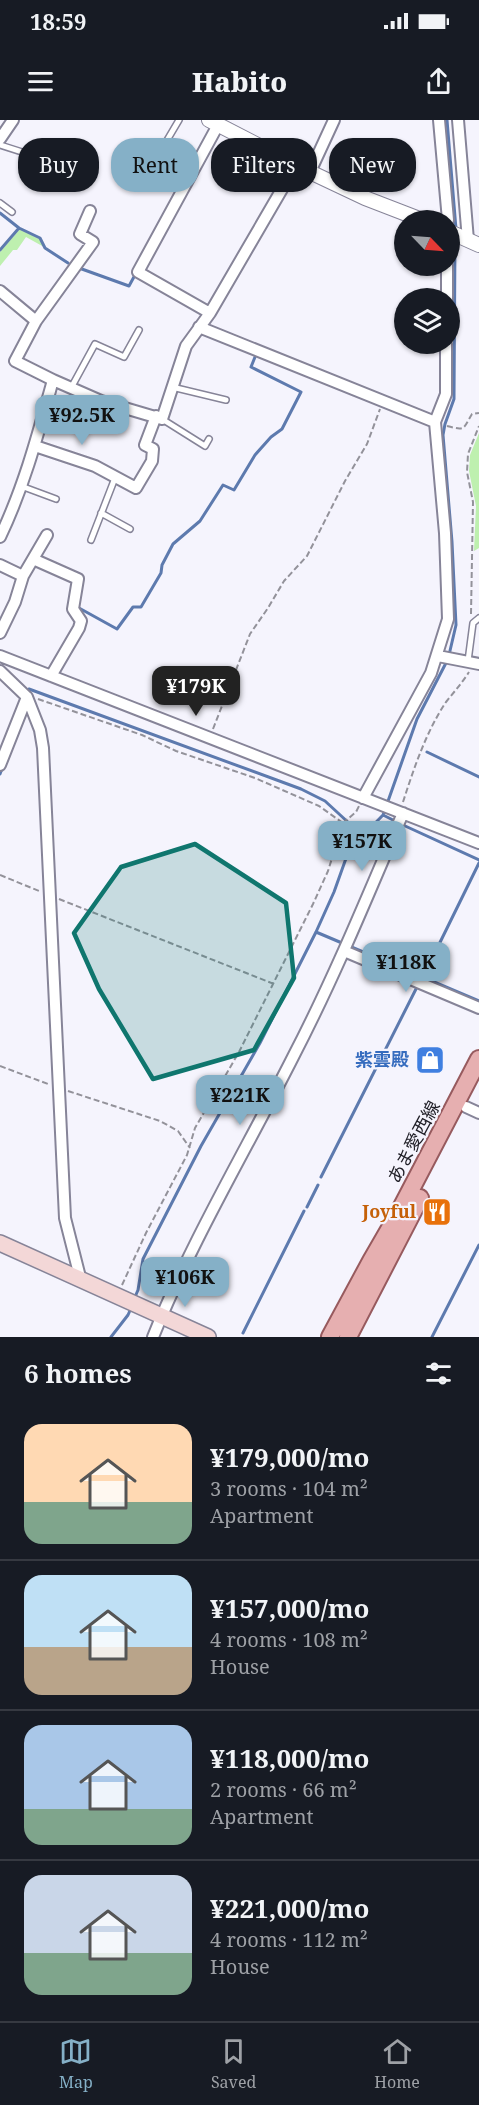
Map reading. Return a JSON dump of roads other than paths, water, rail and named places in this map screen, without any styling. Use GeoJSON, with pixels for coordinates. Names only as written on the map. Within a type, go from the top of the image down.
{"type":"FeatureCollection","features":[{"type":"Feature","properties":{"kind":"main road","name":"あま愛西線"},"geometry":{"type":"LineString","coordinates":[[330,1337],[397,1216],[479,1059]]}},
{"type":"Feature","properties":{"kind":"main road","name":"あま愛西線"},"geometry":{"type":"LineString","coordinates":[[348,1337],[472,1110],[479,1082]]}},
{"type":"Feature","properties":{"kind":"main road"},"geometry":{"type":"LineString","coordinates":[[0,1243],[208,1337]]}},
{"type":"Feature","properties":{"kind":"street"},"geometry":{"type":"LineString","coordinates":[[0,139],[13,120]]}},
{"type":"Feature","properties":{"kind":"street"},"geometry":{"type":"LineString","coordinates":[[317,157],[334,120]]}},
{"type":"Feature","properties":{"kind":"street"},"geometry":{"type":"LineString","coordinates":[[439,120],[447,210]]}},
{"type":"Feature","properties":{"kind":"street"},"geometry":{"type":"LineString","coordinates":[[458,120],[465,239]]}},
{"type":"Feature","properties":{"kind":"street"},"geometry":{"type":"LineString","coordinates":[[210,313],[138,272],[214,122],[245,138]]}},
{"type":"Feature","properties":{"kind":"street"},"geometry":{"type":"LineString","coordinates":[[317,175],[396,210]]}},
{"type":"Feature","properties":{"kind":"street"},"geometry":{"type":"LineString","coordinates":[[35,446],[95,466],[136,488],[152,461],[153,449],[145,445],[172,387],[186,346],[210,313],[280,192]]}},
{"type":"Feature","properties":{"kind":"street"},"geometry":{"type":"LineString","coordinates":[[90,211],[80,234],[93,242],[36,321],[15,361],[101,401],[159,417]]}},
{"type":"Feature","properties":{"kind":"street"},"geometry":{"type":"LineString","coordinates":[[0,291],[36,321]]}},
{"type":"Feature","properties":{"kind":"street"},"geometry":{"type":"LineString","coordinates":[[199,327],[435,422]]}},
{"type":"Feature","properties":{"kind":"street"},"geometry":{"type":"LineString","coordinates":[[363,798],[431,673],[445,658],[448,619],[446,532],[435,422],[446,394],[446,354]]}},
{"type":"Feature","properties":{"kind":"street"},"geometry":{"type":"LineString","coordinates":[[0,537],[4,517],[21,486],[35,446],[53,380]]}},
{"type":"Feature","properties":{"kind":"street"},"geometry":{"type":"LineString","coordinates":[[0,633],[15,602],[23,576],[47,535]]}},
{"type":"Feature","properties":{"kind":"street"},"geometry":{"type":"LineString","coordinates":[[33,559],[78,579],[73,609],[81,621],[51,676]]}},
{"type":"Feature","properties":{"kind":"street"},"geometry":{"type":"LineString","coordinates":[[0,565],[23,576]]}},
{"type":"Feature","properties":{"kind":"street"},"geometry":{"type":"LineString","coordinates":[[0,656],[479,843]]}},
{"type":"Feature","properties":{"kind":"street"},"geometry":{"type":"LineString","coordinates":[[445,658],[474,662]]}},
{"type":"Feature","properties":{"kind":"street"},"geometry":{"type":"LineString","coordinates":[[0,671],[27,697],[40,730],[43,748],[65,1218],[81,1281]]}},
{"type":"Feature","properties":{"kind":"street"},"geometry":{"type":"LineString","coordinates":[[0,765],[27,697]]}},
{"type":"Feature","properties":{"kind":"street"},"geometry":{"type":"LineString","coordinates":[[153,1337],[155,1313],[293,1058],[346,947],[398,811]]}},
{"type":"Feature","properties":{"kind":"street"},"geometry":{"type":"LineString","coordinates":[[346,947],[479,1008]]}},
{"type":"Feature","properties":{"kind":"lane"},"geometry":{"type":"LineString","coordinates":[[168,138],[179,120]]}},
{"type":"Feature","properties":{"kind":"lane"},"geometry":{"type":"LineString","coordinates":[[0,145],[18,151]]}},
{"type":"Feature","properties":{"kind":"lane"},"geometry":{"type":"LineString","coordinates":[[0,202],[12,212]]}},
{"type":"Feature","properties":{"kind":"lane"},"geometry":{"type":"LineString","coordinates":[[70,388],[95,344],[124,357],[139,330]]}},
{"type":"Feature","properties":{"kind":"lane"},"geometry":{"type":"LineString","coordinates":[[172,387],[226,400]]}},
{"type":"Feature","properties":{"kind":"lane"},"geometry":{"type":"LineString","coordinates":[[159,417],[205,446],[209,439]]}},
{"type":"Feature","properties":{"kind":"lane"},"geometry":{"type":"LineString","coordinates":[[91,540],[115,478]]}},
{"type":"Feature","properties":{"kind":"lane"},"geometry":{"type":"LineString","coordinates":[[21,486],[56,499]]}},
{"type":"Feature","properties":{"kind":"lane"},"geometry":{"type":"LineString","coordinates":[[100,513],[130,529]]}},
{"type":"Feature","properties":{"kind":"lane"},"geometry":{"type":"LineString","coordinates":[[474,662],[473,623],[479,618]]}},
{"type":"Feature","properties":{"kind":"waterway"},"geometry":{"type":"LineString","coordinates":[[447,120],[454,210]]}},
{"type":"Feature","properties":{"kind":"waterway"},"geometry":{"type":"LineString","coordinates":[[0,213],[19,228],[40,238],[45,248],[68,263]]}},
{"type":"Feature","properties":{"kind":"waterway"},"geometry":{"type":"LineString","coordinates":[[0,250],[19,228]]}},
{"type":"Feature","properties":{"kind":"waterway"},"geometry":{"type":"LineString","coordinates":[[79,268],[129,286],[136,276]]}},
{"type":"Feature","properties":{"kind":"waterway"},"geometry":{"type":"LineString","coordinates":[[449,655],[456,625],[443,435],[454,399],[455,276]]}},
{"type":"Feature","properties":{"kind":"waterway"},"geometry":{"type":"LineString","coordinates":[[79,608],[117,629],[133,607],[141,607],[161,573],[162,565],[173,544],[200,521],[223,485],[234,490],[255,455],[271,437],[282,429],[301,392],[251,367],[255,357]]}},
{"type":"Feature","properties":{"kind":"waterway"},"geometry":{"type":"LineString","coordinates":[[387,804],[417,719],[447,661]]}},
{"type":"Feature","properties":{"kind":"waterway"},"geometry":{"type":"LineString","coordinates":[[29,689],[301,789],[325,801],[363,836]]}},
{"type":"Feature","properties":{"kind":"waterway"},"geometry":{"type":"LineString","coordinates":[[427,752],[479,777]]}},
{"type":"Feature","properties":{"kind":"waterway"},"geometry":{"type":"LineString","coordinates":[[0,774],[3,766]]}},
{"type":"Feature","properties":{"kind":"waterway"},"geometry":{"type":"LineString","coordinates":[[135,1297],[143,1259],[201,1146],[260,1043],[316,932],[349,850],[383,815],[385,810]]}},
{"type":"Feature","properties":{"kind":"waterway"},"geometry":{"type":"LineString","coordinates":[[383,815],[395,821]]}},
{"type":"Feature","properties":{"kind":"waterway"},"geometry":{"type":"LineString","coordinates":[[403,825],[479,860]]}},
{"type":"Feature","properties":{"kind":"waterway"},"geometry":{"type":"LineString","coordinates":[[423,977],[479,863]]}},
{"type":"Feature","properties":{"kind":"waterway"},"geometry":{"type":"LineString","coordinates":[[316,932],[479,1001]]}},
{"type":"Feature","properties":{"kind":"waterway"},"geometry":{"type":"LineString","coordinates":[[321,1177],[417,987]]}},
{"type":"Feature","properties":{"kind":"waterway"},"geometry":{"type":"LineString","coordinates":[[307,1207],[318,1185]]}},
{"type":"Feature","properties":{"kind":"waterway"},"geometry":{"type":"LineString","coordinates":[[243,1333],[304,1211]]}},
{"type":"Feature","properties":{"kind":"waterway"},"geometry":{"type":"LineString","coordinates":[[432,1337],[479,1245]]}},
{"type":"Feature","properties":{"kind":"waterway"},"geometry":{"type":"LineString","coordinates":[[111,1337],[132,1306]]}},
{"type":"Feature","properties":{"kind":"place","name":"紫雲殿"},"geometry":{"type":"Point","coordinates":[430,1060]}},
{"type":"Feature","properties":{"kind":"place","name":"Joyful"},"geometry":{"type":"Point","coordinates":[437,1212]}}]}
